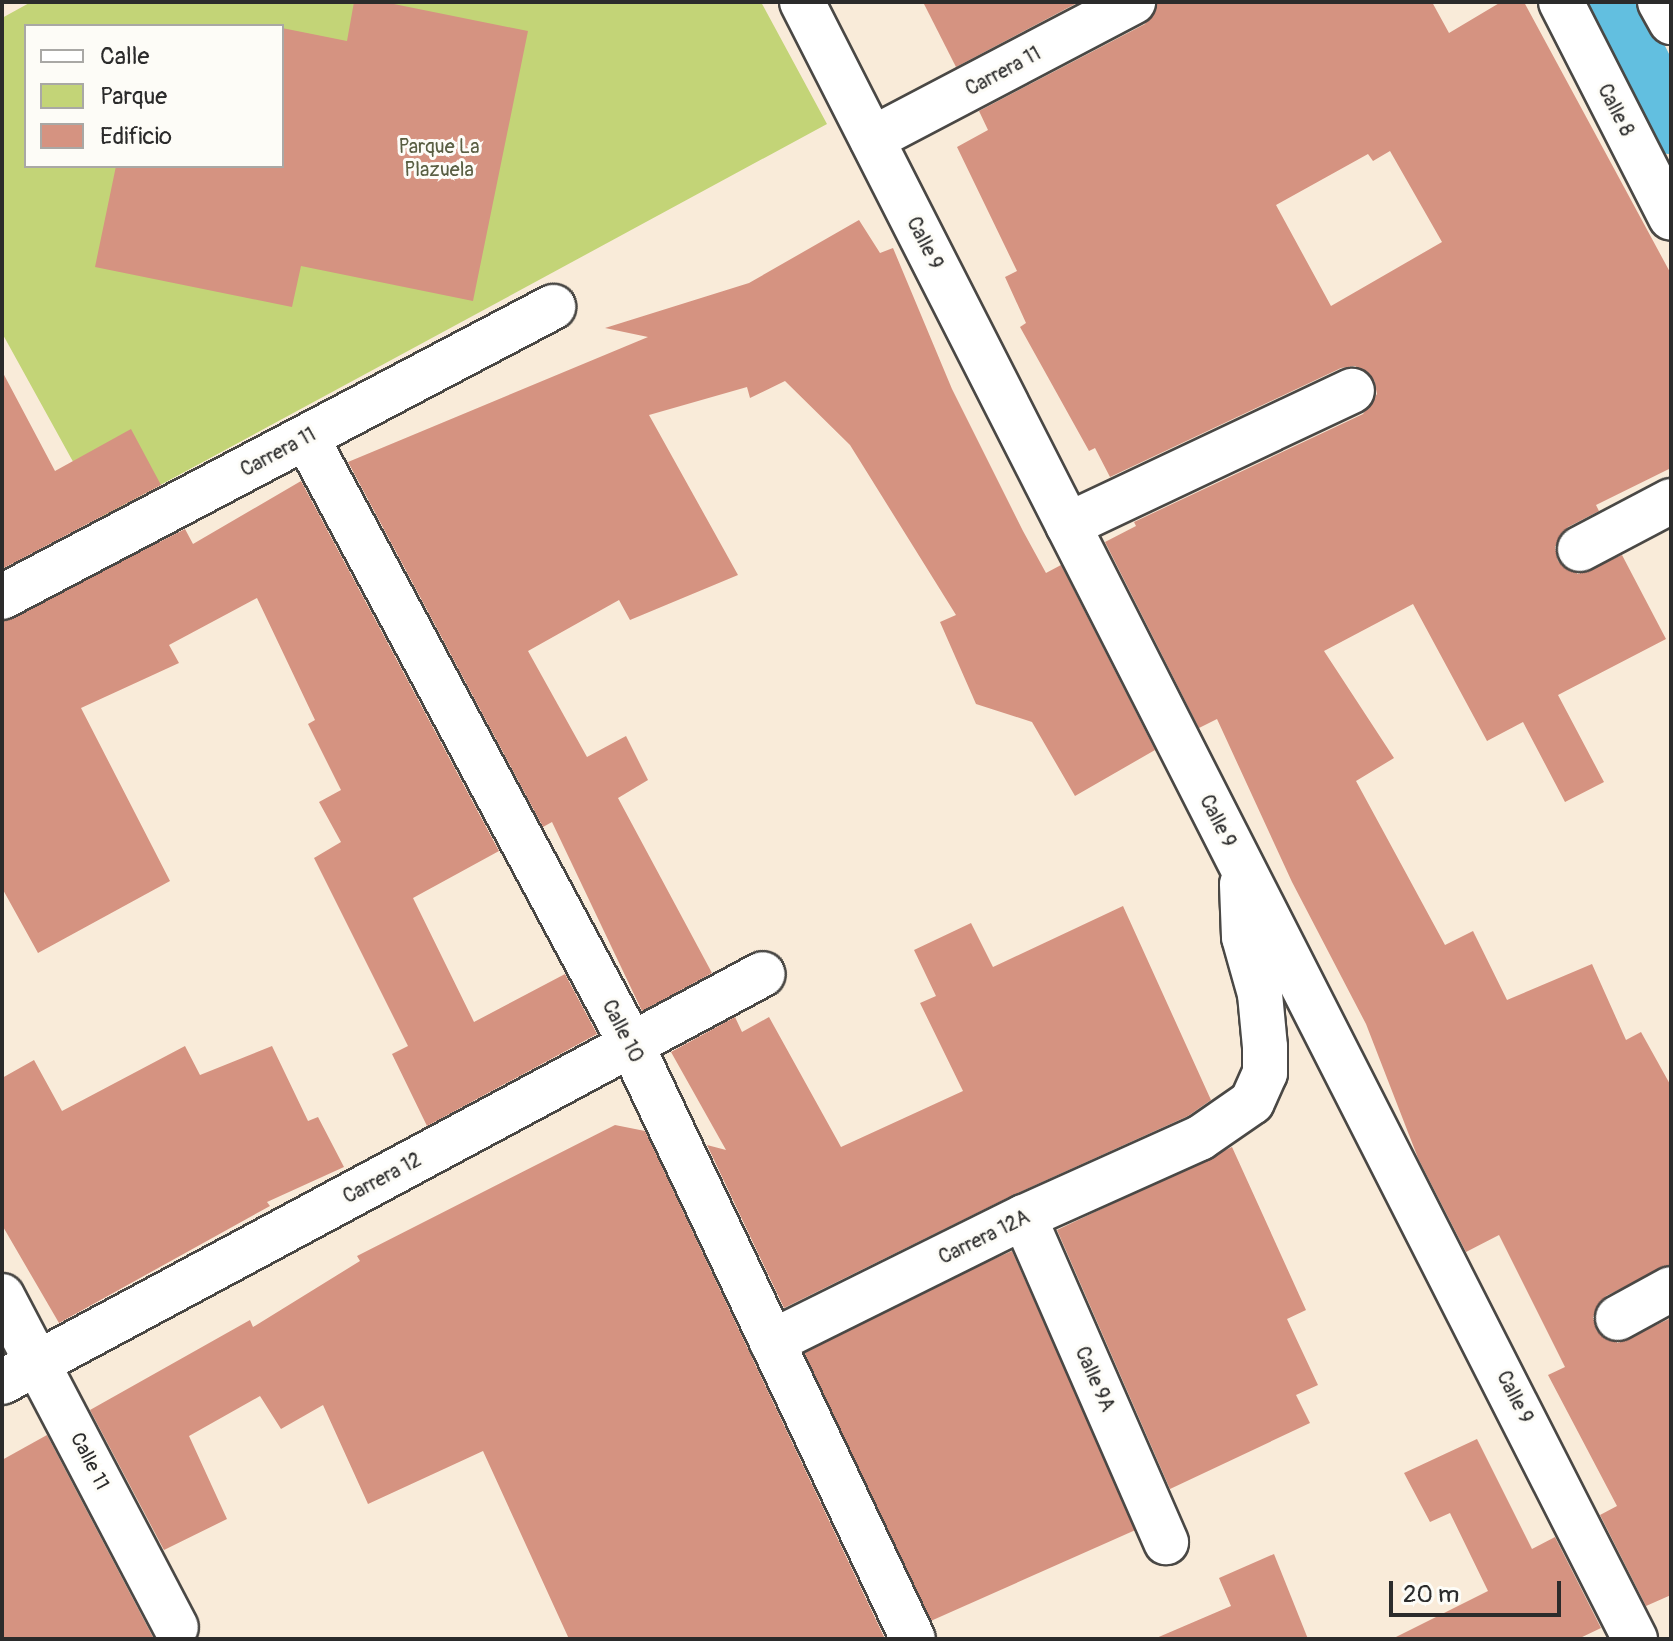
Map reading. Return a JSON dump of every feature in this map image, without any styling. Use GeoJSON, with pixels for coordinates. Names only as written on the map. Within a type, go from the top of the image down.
{"type":"FeatureCollection","features":[{"type":"Feature","properties":{"kind":"street","name":"Calle 9"},"geometry":{"type":"LineString","coordinates":[[802,2],[1635,1639]]}},
{"type":"Feature","properties":{"kind":"street","name":"Carrera 11"},"geometry":{"type":"LineString","coordinates":[[872,139],[1133,2]]}},
{"type":"Feature","properties":{"kind":"street","name":"Calle 8"},"geometry":{"type":"LineString","coordinates":[[1561,2],[1671,218]]}},
{"type":"Feature","properties":{"kind":"street"},"geometry":{"type":"LineString","coordinates":[[1660,2],[1671,22]]}},
{"type":"Feature","properties":{"kind":"street","name":"Carrera 11"},"geometry":{"type":"LineString","coordinates":[[2,597],[553,307]]}},
{"type":"Feature","properties":{"kind":"street"},"geometry":{"type":"LineString","coordinates":[[1068,525],[1352,391]]}},
{"type":"Feature","properties":{"kind":"street","name":"Calle 10"},"geometry":{"type":"LineString","coordinates":[[306,437],[631,1044],[913,1639]]}},
{"type":"Feature","properties":{"kind":"street"},"geometry":{"type":"LineString","coordinates":[[1580,549],[1671,501]]}},
{"type":"Feature","properties":{"kind":"street","name":"Carrera 12A"},"geometry":{"type":"LineString","coordinates":[[772,1342],[1024,1217],[1200,1138],[1252,1102],[1265,1073],[1260,994],[1244,937],[1241,866]]}},
{"type":"Feature","properties":{"kind":"street","name":"Carrera 12"},"geometry":{"type":"LineString","coordinates":[[21,1372],[763,974]]}},
{"type":"Feature","properties":{"kind":"street","name":"Calle 9A"},"geometry":{"type":"LineString","coordinates":[[1024,1217],[1166,1542]]}},
{"type":"Feature","properties":{"kind":"street"},"geometry":{"type":"LineString","coordinates":[[1618,1318],[1671,1289]]}},
{"type":"Feature","properties":{"kind":"street","name":"Calle 11"},"geometry":{"type":"LineString","coordinates":[[2,1296],[21,1372],[176,1627]]}},
{"type":"Feature","properties":{"kind":"green space","name":"Parque La Plazuela"},"geometry":{"type":"Polygon","coordinates":[[[31,2],[761,2],[827,124],[103,516],[2,333],[2,18],[31,2]]]}},
{"type":"Feature","properties":{"kind":"building"},"geometry":{"type":"Polygon","coordinates":[[[354,2],[384,2],[528,31],[473,301],[301,266],[292,307],[95,267],[116,168],[284,168],[284,28],[347,41],[354,2]]]}},
{"type":"Feature","properties":{"kind":"building"},"geometry":{"type":"Polygon","coordinates":[[[923,2],[1079,2],[956,67],[923,2]]]}},
{"type":"Feature","properties":{"kind":"building"},"geometry":{"type":"Polygon","coordinates":[[[1158,2],[1432,2],[1449,33],[1501,2],[1524,2],[1671,274],[1671,468],[1596,505],[1599,511],[1568,527],[1555,547],[1558,561],[1578,574],[1622,555],[1666,639],[1558,695],[1604,782],[1565,802],[1523,722],[1487,741],[1413,604],[1324,651],[1394,758],[1356,781],[1445,945],[1473,931],[1507,1000],[1592,964],[1626,1040],[1641,1032],[1671,1086],[1671,1264],[1606,1296],[1593,1317],[1597,1331],[1618,1343],[1671,1318],[1671,1595],[1646,1606],[1600,1515],[1617,1506],[1548,1375],[1565,1367],[1499,1235],[1466,1252],[1418,1158],[1366,1024],[1292,882],[1217,719],[1199,728],[1105,542],[1136,526],[1134,522],[1363,414],[1377,394],[1374,380],[1355,366],[1341,368],[1110,477],[1095,448],[1089,451],[1020,327],[1026,323],[1005,277],[1017,271],[957,147],[988,130],[979,111],[1145,24],[1158,2]],[[1390,151],[1373,161],[1368,154],[1276,205],[1331,306],[1442,242],[1390,151]]]}},
{"type":"Feature","properties":{"kind":"building"},"geometry":{"type":"Polygon","coordinates":[[[859,220],[880,253],[893,248],[952,389],[1023,531],[1046,573],[1061,565],[1155,750],[1075,796],[1032,722],[976,704],[940,622],[956,615],[850,445],[785,381],[750,398],[747,387],[649,415],[738,575],[630,620],[619,600],[528,651],[587,757],[626,736],[648,780],[618,798],[712,973],[642,1011],[552,822],[543,827],[348,462],[648,337],[605,328],[749,283],[859,220]]]}},
{"type":"Feature","properties":{"kind":"building"},"geometry":{"type":"Polygon","coordinates":[[[2,371],[55,471],[131,429],[161,485],[2,569],[2,371]]]}},
{"type":"Feature","properties":{"kind":"building"},"geometry":{"type":"Polygon","coordinates":[[[301,481],[499,851],[413,898],[474,1022],[565,974],[597,1034],[427,1126],[392,1054],[408,1046],[314,858],[341,842],[319,802],[341,790],[308,724],[315,720],[257,598],[169,645],[179,663],[81,708],[170,881],[38,953],[2,888],[2,622],[185,529],[193,544],[301,481]]]}},
{"type":"Feature","properties":{"kind":"building"},"geometry":{"type":"Polygon","coordinates":[[[1123,906],[1211,1100],[1188,1116],[1013,1195],[784,1308],[707,1145],[726,1150],[671,1052],[735,1017],[742,1032],[769,1017],[841,1147],[963,1091],[920,1003],[936,996],[914,950],[971,923],[993,967],[1123,906]]]}},
{"type":"Feature","properties":{"kind":"building"},"geometry":{"type":"Polygon","coordinates":[[[185,1046],[200,1075],[272,1046],[308,1121],[318,1117],[344,1167],[267,1202],[270,1206],[59,1323],[2,1225],[2,1078],[34,1060],[62,1111],[185,1046]]]}},
{"type":"Feature","properties":{"kind":"building"},"geometry":{"type":"Polygon","coordinates":[[[615,1125],[645,1131],[885,1639],[569,1639],[483,1451],[368,1504],[323,1405],[281,1429],[260,1396],[189,1436],[227,1519],[164,1550],[90,1410],[250,1320],[253,1327],[360,1261],[357,1256],[615,1125]]]}},
{"type":"Feature","properties":{"kind":"building"},"geometry":{"type":"Polygon","coordinates":[[[1232,1147],[1306,1310],[1287,1319],[1318,1385],[1296,1395],[1310,1423],[1170,1489],[1057,1230],[1232,1147]]]}},
{"type":"Feature","properties":{"kind":"building"},"geometry":{"type":"Polygon","coordinates":[[[1012,1251],[1136,1530],[925,1624],[801,1345],[1012,1251]]]}},
{"type":"Feature","properties":{"kind":"building"},"geometry":{"type":"Polygon","coordinates":[[[47,1435],[154,1639],[2,1639],[2,1460],[47,1435]]]}},
{"type":"Feature","properties":{"kind":"building"},"geometry":{"type":"Polygon","coordinates":[[[1477,1439],[1532,1549],[1555,1537],[1601,1628],[1578,1639],[1392,1639],[1488,1591],[1450,1513],[1430,1522],[1404,1473],[1477,1439]]]}},
{"type":"Feature","properties":{"kind":"building"},"geometry":{"type":"Polygon","coordinates":[[[1274,1554],[1308,1639],[1154,1639],[1231,1606],[1219,1578],[1274,1554]]]}},
{"type":"Feature","properties":{"kind":"waterway"},"geometry":{"type":"LineString","coordinates":[[1609,2],[1671,124]]}}]}
